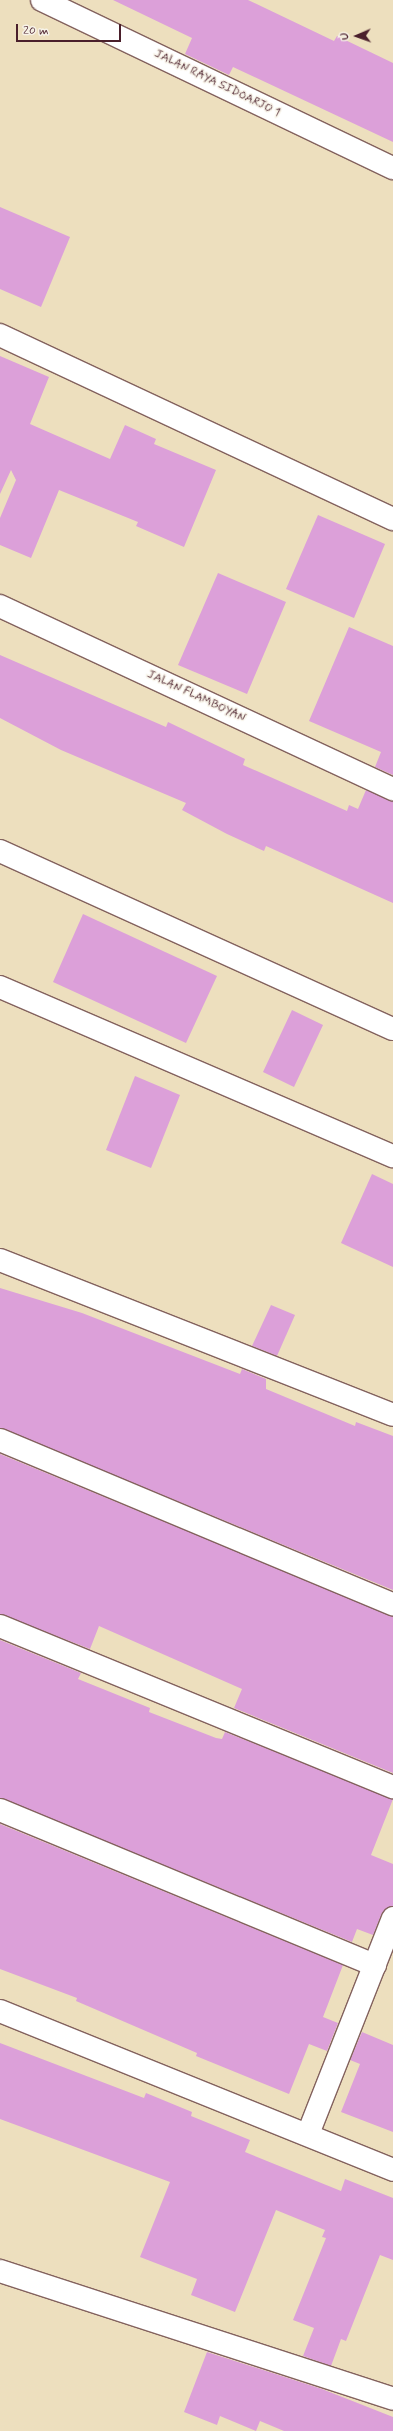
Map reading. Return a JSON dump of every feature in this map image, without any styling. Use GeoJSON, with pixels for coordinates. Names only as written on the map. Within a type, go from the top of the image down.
{"type":"FeatureCollection","features":[{"type":"Feature","properties":{"kind":"street","name":"JALAN RAYA SIDOARJO 1"},"geometry":{"type":"LineString","coordinates":[[42,0],[393,168]]}},
{"type":"Feature","properties":{"kind":"street"},"geometry":{"type":"LineString","coordinates":[[0,335],[393,519]]}},
{"type":"Feature","properties":{"kind":"street","name":"JALAN FLAMBOYAN"},"geometry":{"type":"LineString","coordinates":[[0,606],[393,789]]}},
{"type":"Feature","properties":{"kind":"street"},"geometry":{"type":"LineString","coordinates":[[0,851],[393,1029]]}},
{"type":"Feature","properties":{"kind":"street"},"geometry":{"type":"LineString","coordinates":[[0,987],[393,1156]]}},
{"type":"Feature","properties":{"kind":"street"},"geometry":{"type":"LineString","coordinates":[[0,1260],[393,1415]]}},
{"type":"Feature","properties":{"kind":"street"},"geometry":{"type":"LineString","coordinates":[[0,1440],[393,1604]]}},
{"type":"Feature","properties":{"kind":"street"},"geometry":{"type":"LineString","coordinates":[[0,1626],[393,1787]]}},
{"type":"Feature","properties":{"kind":"street"},"geometry":{"type":"LineString","coordinates":[[0,1810],[375,1965]]}},
{"type":"Feature","properties":{"kind":"street"},"geometry":{"type":"LineString","coordinates":[[308,2134],[393,1918]]}},
{"type":"Feature","properties":{"kind":"street"},"geometry":{"type":"LineString","coordinates":[[0,2012],[308,2134],[393,2170]]}},
{"type":"Feature","properties":{"kind":"street"},"geometry":{"type":"LineString","coordinates":[[0,2271],[393,2399]]}},
{"type":"Feature","properties":{"kind":"building"},"geometry":{"type":"Polygon","coordinates":[[[113,0],[248,0],[334,41],[337,36],[393,63],[393,142],[233,67],[229,75],[185,54],[192,38],[113,0]]]}},
{"type":"Feature","properties":{"kind":"building"},"geometry":{"type":"Polygon","coordinates":[[[0,207],[70,237],[41,307],[0,289],[0,207]]]}},
{"type":"Feature","properties":{"kind":"building"},"geometry":{"type":"Polygon","coordinates":[[[0,356],[49,377],[30,424],[110,459],[125,425],[156,439],[154,444],[216,470],[184,547],[136,526],[138,522],[59,490],[31,558],[0,545],[0,518],[16,480],[11,470],[0,494],[0,356]]]}},
{"type":"Feature","properties":{"kind":"building"},"geometry":{"type":"Polygon","coordinates":[[[318,515],[385,544],[354,618],[286,589],[318,515]]]}},
{"type":"Feature","properties":{"kind":"building"},"geometry":{"type":"Polygon","coordinates":[[[218,573],[286,602],[247,694],[178,665],[218,573]]]}},
{"type":"Feature","properties":{"kind":"building"},"geometry":{"type":"Polygon","coordinates":[[[349,627],[393,646],[393,775],[375,767],[381,752],[309,721],[349,627]]]}},
{"type":"Feature","properties":{"kind":"building"},"geometry":{"type":"Polygon","coordinates":[[[0,655],[166,727],[168,722],[245,759],[243,765],[347,811],[349,805],[358,809],[366,790],[393,801],[393,903],[266,846],[264,851],[227,834],[182,810],[186,803],[61,750],[0,718],[0,655]]]}},
{"type":"Feature","properties":{"kind":"building"},"geometry":{"type":"Polygon","coordinates":[[[83,914],[217,976],[186,1043],[53,982],[83,914]]]}},
{"type":"Feature","properties":{"kind":"building"},"geometry":{"type":"Polygon","coordinates":[[[292,1010],[323,1025],[294,1087],[263,1072],[292,1010]]]}},
{"type":"Feature","properties":{"kind":"building"},"geometry":{"type":"Polygon","coordinates":[[[135,1076],[180,1095],[151,1168],[106,1150],[135,1076]]]}},
{"type":"Feature","properties":{"kind":"building"},"geometry":{"type":"Polygon","coordinates":[[[372,1174],[393,1184],[393,1267],[341,1243],[372,1174]]]}},
{"type":"Feature","properties":{"kind":"building"},"geometry":{"type":"Polygon","coordinates":[[[0,1288],[82,1313],[240,1374],[242,1369],[266,1379],[266,1389],[355,1426],[356,1422],[393,1436],[393,1590],[0,1428],[0,1288]]]}},
{"type":"Feature","properties":{"kind":"building"},"geometry":{"type":"Polygon","coordinates":[[[271,1305],[295,1315],[277,1356],[252,1346],[271,1305]]]}},
{"type":"Feature","properties":{"kind":"building"},"geometry":{"type":"Polygon","coordinates":[[[0,1454],[393,1616],[393,1773],[234,1708],[242,1689],[99,1626],[90,1649],[0,1614],[0,1454]]]}},
{"type":"Feature","properties":{"kind":"building"},"geometry":{"type":"Polygon","coordinates":[[[0,1640],[81,1673],[78,1679],[150,1708],[149,1712],[216,1738],[222,1739],[225,1732],[393,1799],[371,1855],[393,1864],[393,1906],[382,1913],[373,1935],[357,1929],[352,1942],[0,1798],[0,1640]]]}},
{"type":"Feature","properties":{"kind":"building"},"geometry":{"type":"Polygon","coordinates":[[[0,1824],[343,1965],[323,2017],[338,2023],[327,2051],[309,2044],[289,2094],[196,2056],[197,2053],[76,2001],[77,1998],[0,1969],[0,1824]]]}},
{"type":"Feature","properties":{"kind":"building"},"geometry":{"type":"Polygon","coordinates":[[[362,2032],[393,2045],[393,2132],[341,2112],[360,2064],[350,2060],[362,2032]]]}},
{"type":"Feature","properties":{"kind":"building"},"geometry":{"type":"Polygon","coordinates":[[[0,2043],[144,2098],[146,2093],[192,2112],[191,2116],[250,2140],[245,2152],[341,2191],[345,2179],[393,2198],[393,2260],[380,2255],[346,2341],[341,2339],[331,2366],[303,2356],[314,2328],[293,2320],[326,2238],[322,2237],[325,2230],[276,2210],[235,2312],[191,2295],[197,2279],[140,2257],[170,2182],[0,2119],[0,2043]]]}},
{"type":"Feature","properties":{"kind":"building"},"geometry":{"type":"Polygon","coordinates":[[[207,2352],[322,2389],[393,2417],[393,2431],[284,2431],[260,2421],[256,2431],[220,2416],[217,2425],[184,2412],[207,2352]]]}}]}
